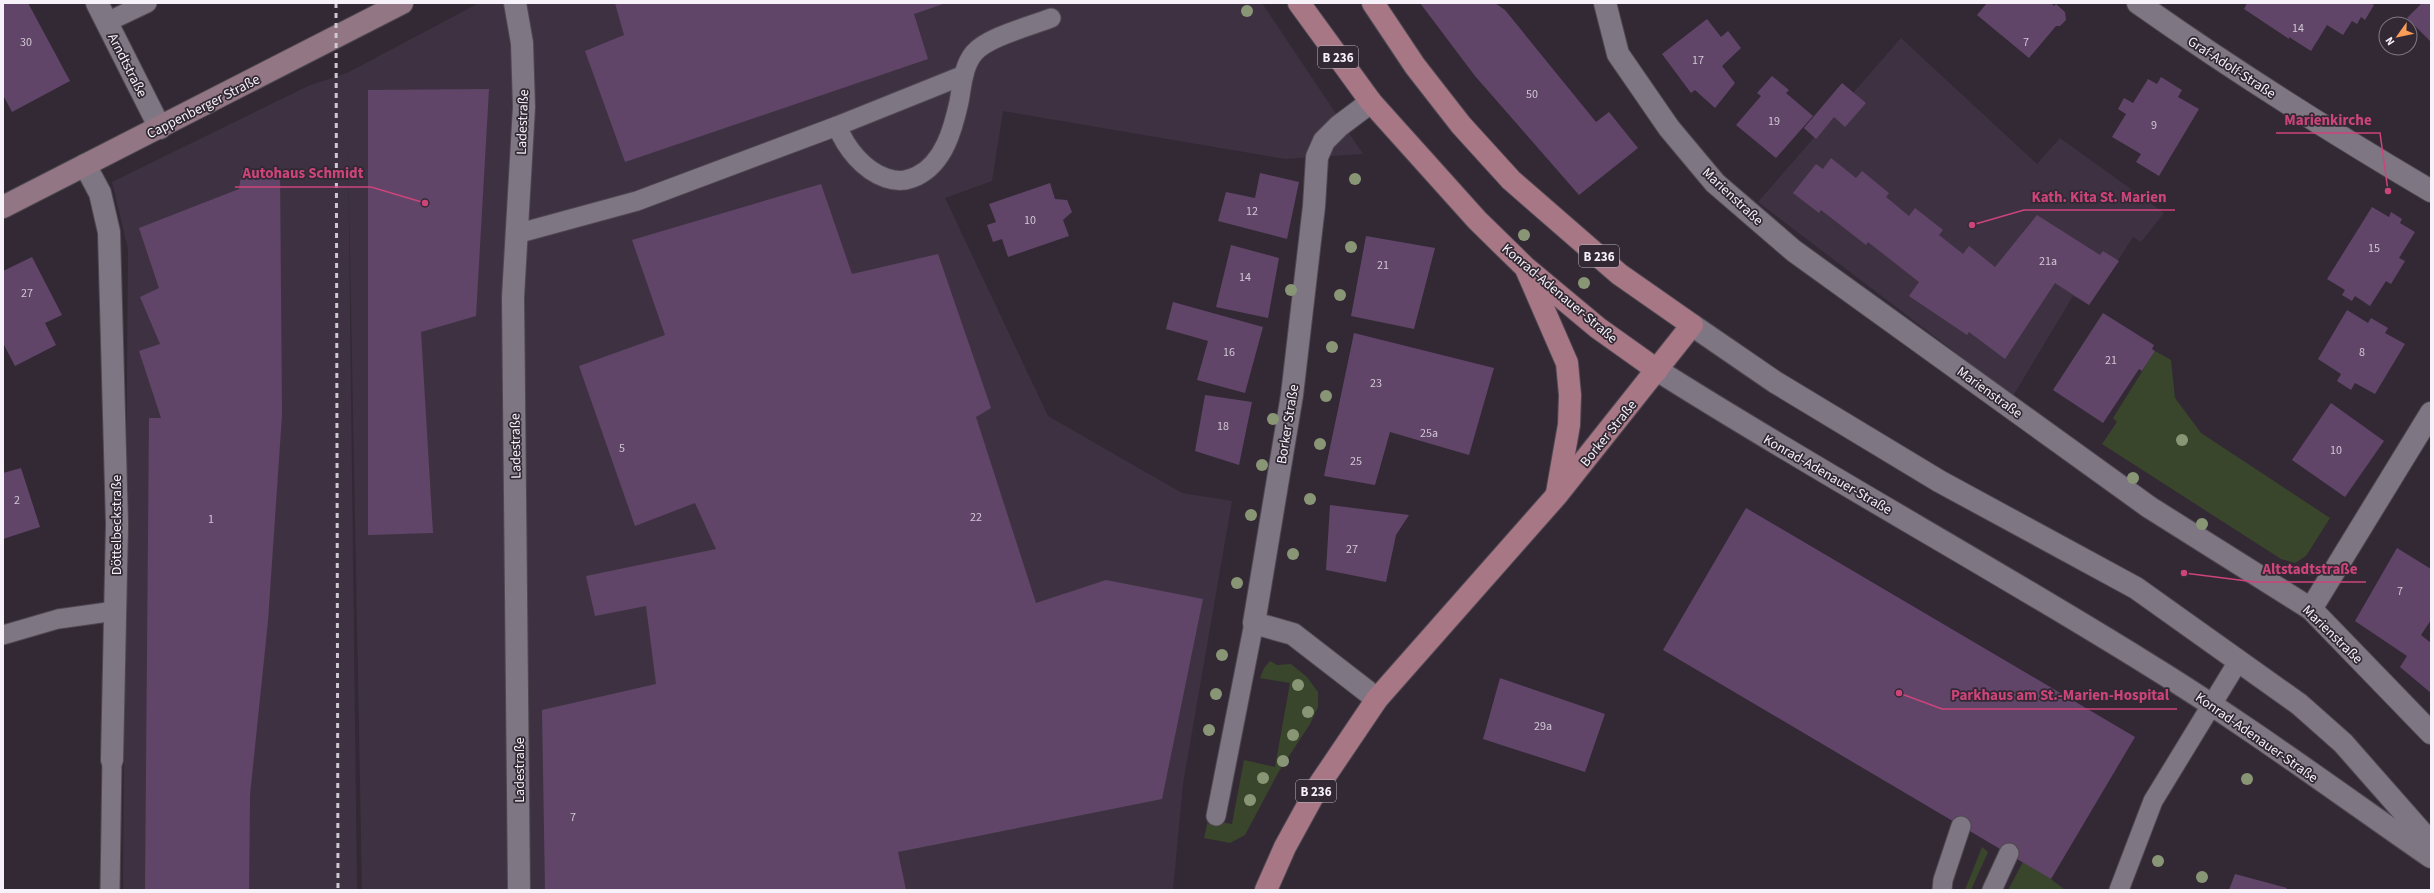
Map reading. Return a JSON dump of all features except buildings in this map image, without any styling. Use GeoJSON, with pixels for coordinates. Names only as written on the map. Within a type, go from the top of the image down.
{"type":"FeatureCollection","features":[{"type":"Feature","properties":{"kind":"main road","name":"Cappenberger Straße"},"geometry":{"type":"LineString","coordinates":[[3,207],[402,3]]}},
{"type":"Feature","properties":{"kind":"main road","name":"Konrad-Adenauer-Straße"},"geometry":{"type":"LineString","coordinates":[[1300,3],[1371,102],[1476,220],[1526,268],[1598,328],[1658,370]]}},
{"type":"Feature","properties":{"kind":"main road","name":"B 236"},"geometry":{"type":"LineString","coordinates":[[1373,3],[1415,66],[1461,125],[1511,180],[1619,274],[1692,325]]}},
{"type":"Feature","properties":{"kind":"main road"},"geometry":{"type":"LineString","coordinates":[[1526,268],[1567,363],[1570,395],[1569,425],[1557,495]]}},
{"type":"Feature","properties":{"kind":"main road","name":"Borker Straße"},"geometry":{"type":"LineString","coordinates":[[1266,890],[1285,847],[1319,785],[1376,699],[1557,495],[1658,370],[1692,325]]}},
{"type":"Feature","properties":{"kind":"street","name":"Ladestraße"},"geometry":{"type":"LineString","coordinates":[[515,3],[522,43],[524,107],[513,297],[520,890]]}},
{"type":"Feature","properties":{"kind":"street","name":"Marienstraße"},"geometry":{"type":"LineString","coordinates":[[1604,3],[1618,54],[1669,128],[1714,183],[1794,251],[2149,507],[2311,609],[2431,733]]}},
{"type":"Feature","properties":{"kind":"street","name":"Graf-Adolf-Straße"},"geometry":{"type":"LineString","coordinates":[[2138,3],[2191,41],[2336,134],[2431,191]]}},
{"type":"Feature","properties":{"kind":"street","name":"Arndtstraße"},"geometry":{"type":"LineString","coordinates":[[102,12],[160,128]]}},
{"type":"Feature","properties":{"kind":"street","name":"Borker Straße"},"geometry":{"type":"LineString","coordinates":[[1254,623],[1292,395],[1314,206],[1317,157],[1324,141],[1339,126],[1371,102]]}},
{"type":"Feature","properties":{"kind":"street","name":"Döttelbeckstraße"},"geometry":{"type":"LineString","coordinates":[[85,165],[100,194],[109,232],[117,524],[112,760]]}},
{"type":"Feature","properties":{"kind":"street"},"geometry":{"type":"LineString","coordinates":[[1692,325],[1775,382],[1939,481],[2136,588],[2239,660],[2299,704],[2343,743],[2431,843]]}},
{"type":"Feature","properties":{"kind":"street","name":"Konrad-Adenauer-Straße"},"geometry":{"type":"LineString","coordinates":[[1658,370],[1745,426],[2004,577],[2210,704],[2431,857]]}},
{"type":"Feature","properties":{"kind":"street"},"geometry":{"type":"LineString","coordinates":[[2311,609],[2431,413]]}},
{"type":"Feature","properties":{"kind":"street"},"geometry":{"type":"LineString","coordinates":[[1254,623],[1293,634],[1376,699]]}},
{"type":"Feature","properties":{"kind":"lane"},"geometry":{"type":"LineString","coordinates":[[102,12],[147,3]]}},
{"type":"Feature","properties":{"kind":"lane"},"geometry":{"type":"LineString","coordinates":[[837,126],[842,139],[852,153],[882,176],[896,181],[910,179],[925,172],[940,156],[958,103],[964,75],[973,54],[990,41],[1051,18]]}},
{"type":"Feature","properties":{"kind":"lane"},"geometry":{"type":"LineString","coordinates":[[516,234],[637,201],[837,126],[964,75]]}},
{"type":"Feature","properties":{"kind":"lane"},"geometry":{"type":"LineString","coordinates":[[3,635],[58,619],[115,611]]}},
{"type":"Feature","properties":{"kind":"lane"},"geometry":{"type":"LineString","coordinates":[[1216,816],[1254,623]]}},
{"type":"Feature","properties":{"kind":"lane"},"geometry":{"type":"LineString","coordinates":[[2119,890],[2153,801],[2210,704],[2239,660]]}},
{"type":"Feature","properties":{"kind":"lane","name":"Döttelbeckstraße"},"geometry":{"type":"LineString","coordinates":[[110,890],[112,760]]}},
{"type":"Feature","properties":{"kind":"lane"},"geometry":{"type":"LineString","coordinates":[[1942,890],[1943,880],[1961,826]]}},
{"type":"Feature","properties":{"kind":"lane"},"geometry":{"type":"LineString","coordinates":[[1992,890],[2009,853]]}},
{"type":"Feature","properties":{"kind":"shaded area"},"geometry":{"type":"Polygon","coordinates":[[[479,3],[1262,3],[1363,154],[1285,159],[1003,111],[992,181],[945,198],[1048,416],[1182,493],[1232,501],[1183,784],[1173,890],[362,890],[348,145],[357,890],[123,890],[128,249],[112,182],[308,86],[347,73],[479,3]]]}},
{"type":"Feature","properties":{"kind":"shaded area"},"geometry":{"type":"Polygon","coordinates":[[[1901,38],[2037,164],[2060,138],[2164,213],[2141,242],[2133,237],[2089,305],[2073,296],[2013,396],[1758,202],[1901,38]]]}},
{"type":"Feature","properties":{"kind":"green space"},"geometry":{"type":"Polygon","coordinates":[[[2155,351],[2171,360],[2175,398],[2201,433],[2330,518],[2306,556],[2295,563],[2281,559],[2102,444],[2117,422],[2113,418],[2155,351]]]}},
{"type":"Feature","properties":{"kind":"green space"},"geometry":{"type":"Polygon","coordinates":[[[1270,661],[1277,665],[1291,664],[1307,677],[1318,692],[1318,707],[1310,724],[1278,773],[1245,835],[1230,843],[1204,838],[1208,820],[1232,824],[1244,760],[1275,767],[1290,683],[1260,678],[1264,668],[1270,661]]]}},
{"type":"Feature","properties":{"kind":"green space"},"geometry":{"type":"Polygon","coordinates":[[[1982,847],[1988,852],[1971,890],[1965,890],[1982,847]]]}},
{"type":"Feature","properties":{"kind":"green space"},"geometry":{"type":"Polygon","coordinates":[[[2023,862],[2051,879],[2065,890],[2008,890],[2023,862]]]}},
{"type":"Feature","properties":{"kind":"railway"},"geometry":{"type":"LineString","coordinates":[[336,3],[338,890]]}},
{"type":"Feature","properties":{"kind":"place","name":"Marienkirche"},"geometry":{"type":"Point","coordinates":[2388,191]}},
{"type":"Feature","properties":{"kind":"place","name":"Autohaus Schmidt"},"geometry":{"type":"Point","coordinates":[425,203]}},
{"type":"Feature","properties":{"kind":"place","name":"Kath. Kita St. Marien"},"geometry":{"type":"Point","coordinates":[1972,225]}},
{"type":"Feature","properties":{"kind":"place","name":"Altstadtstraße"},"geometry":{"type":"Point","coordinates":[2184,573]}},
{"type":"Feature","properties":{"kind":"place","name":"Parkhaus am St.-Marien-Hospital"},"geometry":{"type":"Point","coordinates":[1899,693]}}]}
